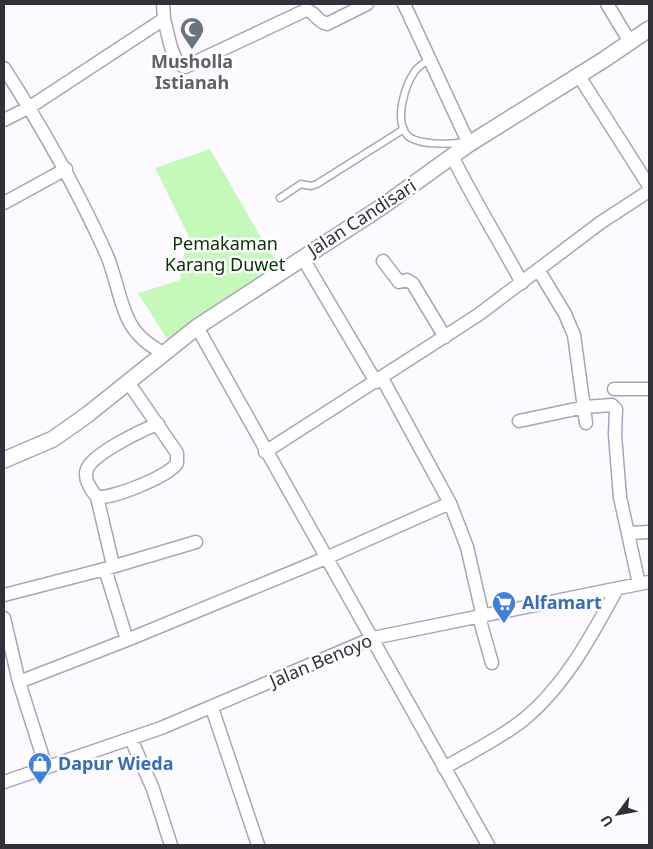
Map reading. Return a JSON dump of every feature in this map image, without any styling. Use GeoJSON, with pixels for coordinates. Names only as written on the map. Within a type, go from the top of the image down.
{"type":"FeatureCollection","features":[{"type":"Feature","properties":{"kind":"street"},"geometry":{"type":"LineString","coordinates":[[163,4],[164,19],[176,58],[180,65],[185,67],[306,10],[310,11],[319,21],[326,24],[367,4]]}},
{"type":"Feature","properties":{"kind":"street"},"geometry":{"type":"LineString","coordinates":[[404,4],[468,142]]}},
{"type":"Feature","properties":{"kind":"street"},"geometry":{"type":"LineString","coordinates":[[607,4],[630,42]]}},
{"type":"Feature","properties":{"kind":"street"},"geometry":{"type":"LineString","coordinates":[[4,120],[30,107],[164,19]]}},
{"type":"Feature","properties":{"kind":"street","name":"Jalan Candisari"},"geometry":{"type":"LineString","coordinates":[[4,460],[53,439],[196,327],[383,206],[452,156],[468,142],[578,76],[649,28]]}},
{"type":"Feature","properties":{"kind":"street"},"geometry":{"type":"LineString","coordinates":[[4,68],[30,107],[66,169],[114,271],[129,321],[143,340],[163,353]]}},
{"type":"Feature","properties":{"kind":"street"},"geometry":{"type":"LineString","coordinates":[[578,76],[649,186]]}},
{"type":"Feature","properties":{"kind":"street"},"geometry":{"type":"LineString","coordinates":[[452,156],[473,200],[522,283]]}},
{"type":"Feature","properties":{"kind":"street"},"geometry":{"type":"LineString","coordinates":[[4,203],[66,169]]}},
{"type":"Feature","properties":{"kind":"street"},"geometry":{"type":"LineString","coordinates":[[265,452],[444,337],[522,283],[600,223],[649,192]]}},
{"type":"Feature","properties":{"kind":"street"},"geometry":{"type":"LineString","coordinates":[[302,257],[379,380],[450,503],[467,547],[492,663]]}},
{"type":"Feature","properties":{"kind":"street"},"geometry":{"type":"LineString","coordinates":[[383,261],[399,282],[407,280],[412,283],[444,337]]}},
{"type":"Feature","properties":{"kind":"street"},"geometry":{"type":"LineString","coordinates":[[538,271],[565,314],[574,335],[586,424]]}},
{"type":"Feature","properties":{"kind":"street"},"geometry":{"type":"LineString","coordinates":[[196,327],[488,845]]}},
{"type":"Feature","properties":{"kind":"street"},"geometry":{"type":"LineString","coordinates":[[97,496],[113,495],[166,475],[174,469],[177,463],[177,453],[128,382]]}},
{"type":"Feature","properties":{"kind":"street"},"geometry":{"type":"LineString","coordinates":[[614,389],[649,389]]}},
{"type":"Feature","properties":{"kind":"street"},"geometry":{"type":"LineString","coordinates":[[519,421],[585,407],[612,405],[616,409],[614,435],[620,497],[644,583]]}},
{"type":"Feature","properties":{"kind":"street"},"geometry":{"type":"LineString","coordinates":[[127,640],[109,567],[97,496],[87,481],[86,471],[90,464],[104,453],[158,424]]}},
{"type":"Feature","properties":{"kind":"street"},"geometry":{"type":"LineString","coordinates":[[19,682],[127,640],[326,558],[450,503]]}},
{"type":"Feature","properties":{"kind":"street"},"geometry":{"type":"LineString","coordinates":[[629,533],[649,532]]}},
{"type":"Feature","properties":{"kind":"street"},"geometry":{"type":"LineString","coordinates":[[4,595],[196,542]]}},
{"type":"Feature","properties":{"kind":"street","name":"Jalan Benoyo"},"geometry":{"type":"LineString","coordinates":[[4,782],[131,739],[212,708],[373,638],[644,583]]}},
{"type":"Feature","properties":{"kind":"street"},"geometry":{"type":"LineString","coordinates":[[444,768],[506,732],[524,719],[548,695],[585,646],[617,589]]}},
{"type":"Feature","properties":{"kind":"street"},"geometry":{"type":"LineString","coordinates":[[4,618],[19,682],[46,767]]}},
{"type":"Feature","properties":{"kind":"street"},"geometry":{"type":"LineString","coordinates":[[212,708],[258,845]]}},
{"type":"Feature","properties":{"kind":"street"},"geometry":{"type":"LineString","coordinates":[[131,739],[153,790],[171,845]]}},
{"type":"Feature","properties":{"kind":"lane"},"geometry":{"type":"LineString","coordinates":[[430,59],[417,69],[409,84],[402,111],[404,129],[410,137],[436,144],[468,142]]}},
{"type":"Feature","properties":{"kind":"lane"},"geometry":{"type":"LineString","coordinates":[[280,198],[301,184],[311,186],[317,184],[404,129]]}},
{"type":"Feature","properties":{"kind":"green space","name":"Pemakaman Karang Duwet"},"geometry":{"type":"Polygon","coordinates":[[[210,149],[270,253],[282,265],[167,339],[138,293],[180,280],[188,235],[155,168],[210,149]]]}},
{"type":"Feature","properties":{"kind":"place","name":"Musholla Istianah"},"geometry":{"type":"Point","coordinates":[192,50]}},
{"type":"Feature","properties":{"kind":"place","name":"Alfamart"},"geometry":{"type":"Point","coordinates":[504,624]}},
{"type":"Feature","properties":{"kind":"place","name":"Dapur Wieda"},"geometry":{"type":"Point","coordinates":[40,785]}}]}
